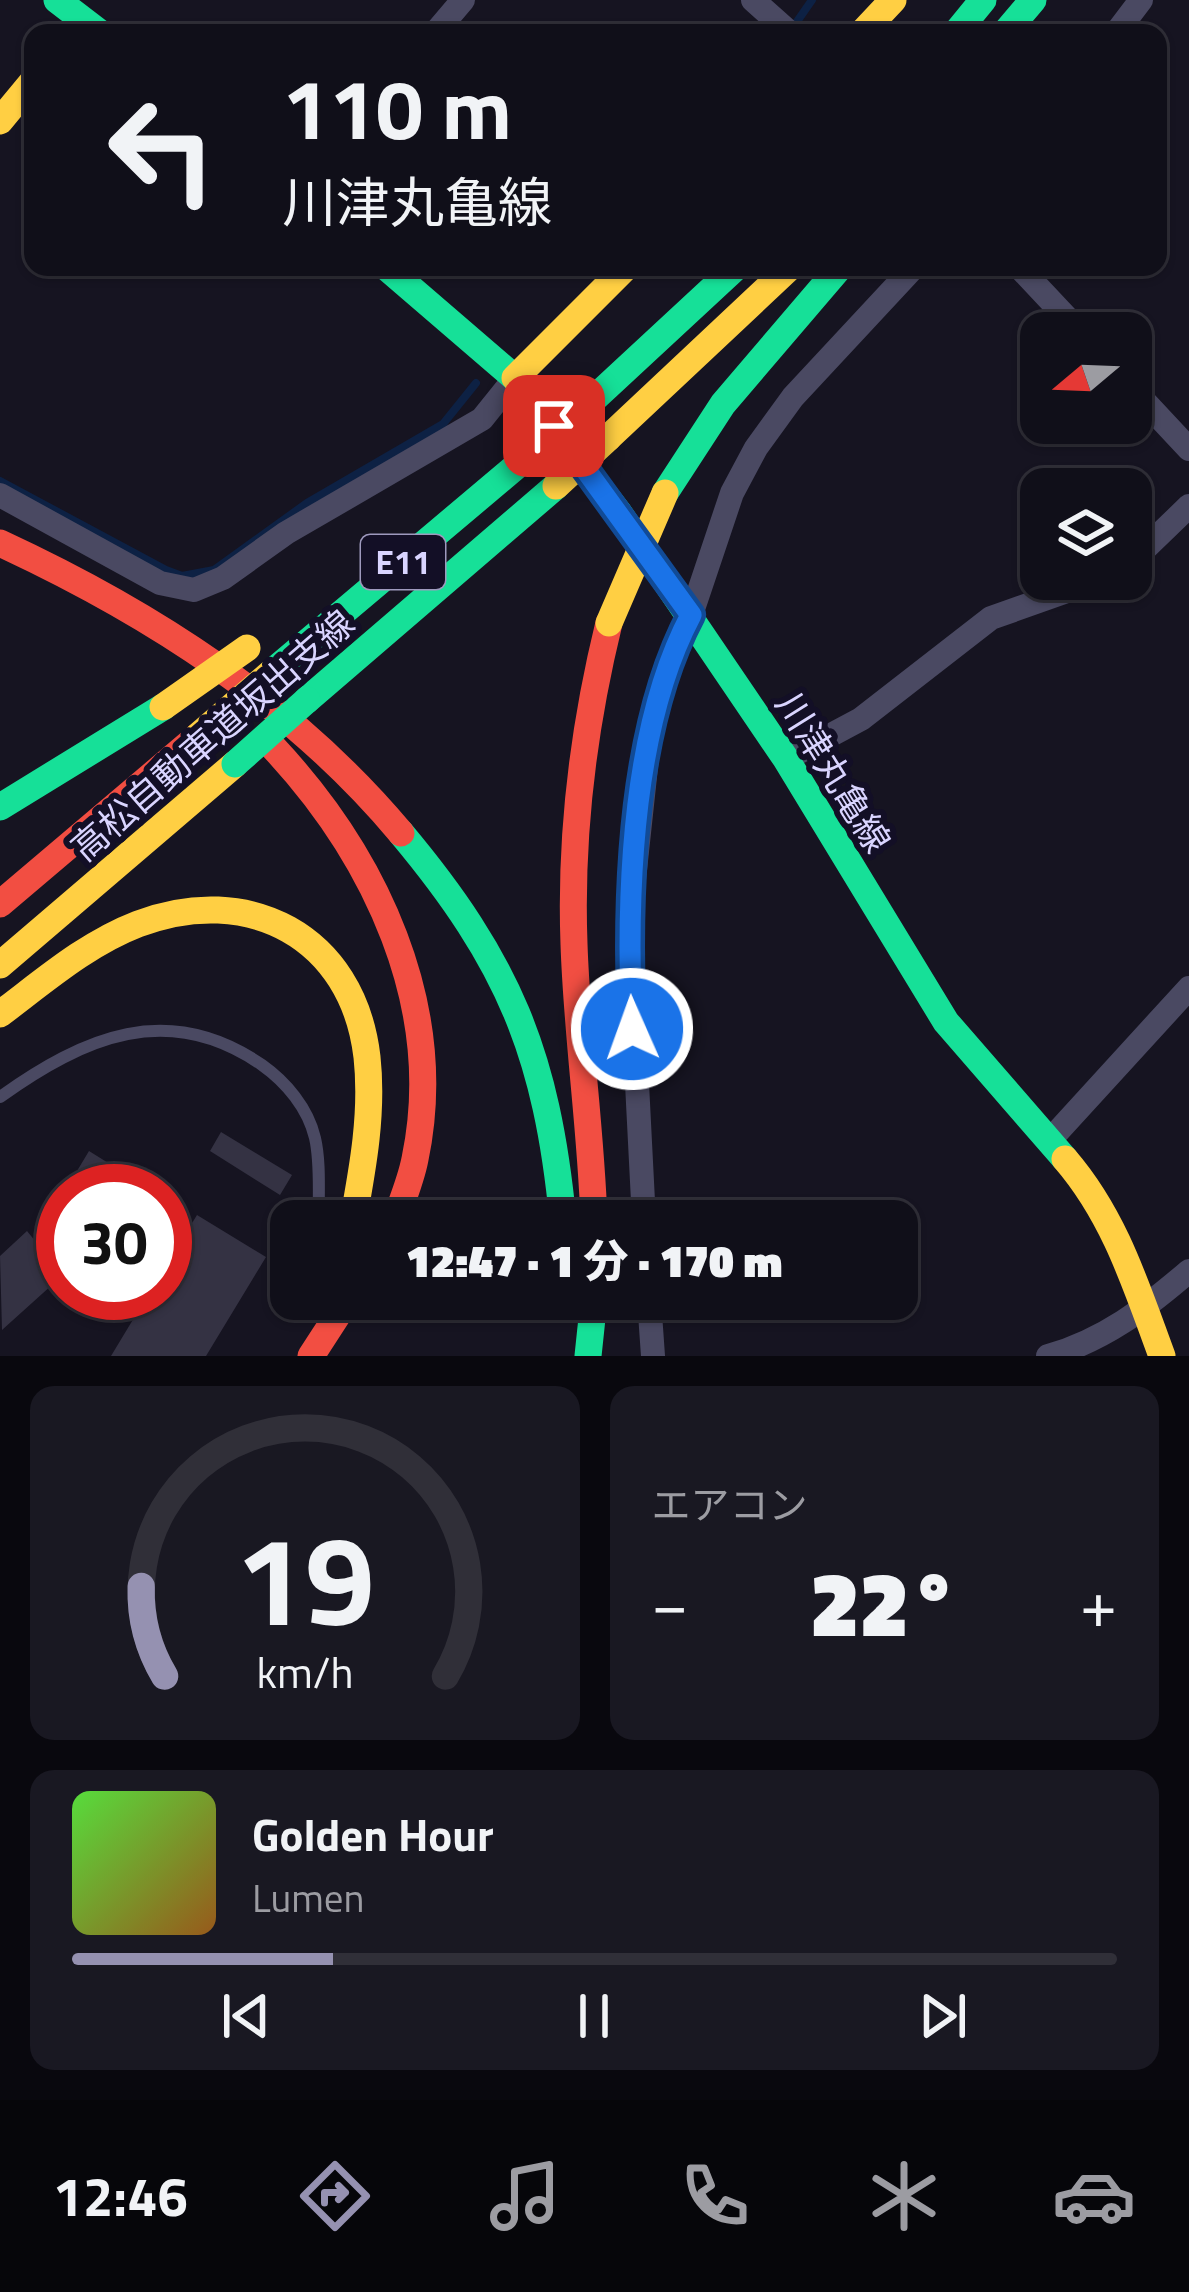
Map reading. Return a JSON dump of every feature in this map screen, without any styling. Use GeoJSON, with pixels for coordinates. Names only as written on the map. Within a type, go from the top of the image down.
{"type":"FeatureCollection","features":[{"type":"Feature","properties":{"kind":"main road"},"geometry":{"type":"LineString","coordinates":[[57,0],[81,24]]}},
{"type":"Feature","properties":{"kind":"main road"},"geometry":{"type":"LineString","coordinates":[[870,24],[893,0]]}},
{"type":"Feature","properties":{"kind":"main road"},"geometry":{"type":"LineString","coordinates":[[963,24],[983,0]]}},
{"type":"Feature","properties":{"kind":"main road"},"geometry":{"type":"LineString","coordinates":[[1013,24],[1033,0]]}},
{"type":"Feature","properties":{"kind":"main road"},"geometry":{"type":"LineString","coordinates":[[0,121],[24,92]]}},
{"type":"Feature","properties":{"kind":"main road","name":"川津丸亀線"},"geometry":{"type":"LineString","coordinates":[[396,276],[515,378],[691,615],[946,1022],[1051,1138],[1108,1218],[1162,1356]]}},
{"type":"Feature","properties":{"kind":"main road"},"geometry":{"type":"LineString","coordinates":[[515,378],[617,276]]}},
{"type":"Feature","properties":{"kind":"main road","name":"高松自動車道坂出支線"},"geometry":{"type":"LineString","coordinates":[[0,904],[533,452],[726,276]]}},
{"type":"Feature","properties":{"kind":"main road","name":"高松自動車道坂出支線"},"geometry":{"type":"LineString","coordinates":[[0,965],[556,486],[780,276]]}},
{"type":"Feature","properties":{"kind":"main road"},"geometry":{"type":"LineString","coordinates":[[592,1200],[576,987],[573,835],[585,729],[609,623],[665,493],[723,404],[832,276]]}},
{"type":"Feature","properties":{"kind":"main road"},"geometry":{"type":"LineString","coordinates":[[305,607],[362,566],[454,519]]}},
{"type":"Feature","properties":{"kind":"main road"},"geometry":{"type":"LineString","coordinates":[[0,542],[117,602],[211,661],[350,778],[418,855],[498,967],[529,1037],[551,1112],[560,1200]]}},
{"type":"Feature","properties":{"kind":"main road"},"geometry":{"type":"LineString","coordinates":[[0,569],[103,623],[204,690],[314,788],[357,850],[395,938],[417,1031],[416,1145],[401,1200]]}},
{"type":"Feature","properties":{"kind":"main road"},"geometry":{"type":"LineString","coordinates":[[0,806],[163,707],[257,641]]}},
{"type":"Feature","properties":{"kind":"main road"},"geometry":{"type":"LineString","coordinates":[[0,1014],[92,947],[160,916],[216,908],[244,911],[298,932],[322,950],[339,973],[357,1009],[368,1050],[369,1118],[356,1200]]}},
{"type":"Feature","properties":{"kind":"main road"},"geometry":{"type":"LineString","coordinates":[[309,1356],[320,1320]]}},
{"type":"Feature","properties":{"kind":"main road"},"geometry":{"type":"LineString","coordinates":[[309,1356],[334,1320]]}},
{"type":"Feature","properties":{"kind":"main road"},"geometry":{"type":"LineString","coordinates":[[571,1320],[574,1356]]}},
{"type":"Feature","properties":{"kind":"main road"},"geometry":{"type":"LineString","coordinates":[[588,1356],[592,1320]]}},
{"type":"Feature","properties":{"kind":"street"},"geometry":{"type":"LineString","coordinates":[[443,24],[464,0]]}},
{"type":"Feature","properties":{"kind":"street"},"geometry":{"type":"LineString","coordinates":[[753,0],[780,24]]}},
{"type":"Feature","properties":{"kind":"street"},"geometry":{"type":"LineString","coordinates":[[1123,24],[1141,0]]}},
{"type":"Feature","properties":{"kind":"street"},"geometry":{"type":"LineString","coordinates":[[643,1200],[630,993],[633,884],[650,730],[665,666],[691,615],[732,493],[756,448],[793,397],[906,276]]}},
{"type":"Feature","properties":{"kind":"street"},"geometry":{"type":"LineString","coordinates":[[1027,276],[1061,312]]}},
{"type":"Feature","properties":{"kind":"street"},"geometry":{"type":"LineString","coordinates":[[0,495],[160,583],[194,590],[223,578],[286,533],[482,419],[515,378]]}},
{"type":"Feature","properties":{"kind":"street"},"geometry":{"type":"LineString","coordinates":[[1152,409],[1189,449]]}},
{"type":"Feature","properties":{"kind":"street"},"geometry":{"type":"LineString","coordinates":[[1152,542],[1189,506]]}},
{"type":"Feature","properties":{"kind":"street"},"geometry":{"type":"LineString","coordinates":[[786,760],[861,719],[991,618],[1042,600]]}},
{"type":"Feature","properties":{"kind":"street"},"geometry":{"type":"LineString","coordinates":[[1051,1138],[1189,988]]}},
{"type":"Feature","properties":{"kind":"street"},"geometry":{"type":"LineString","coordinates":[[1048,1356],[1102,1334],[1189,1271]]}},
{"type":"Feature","properties":{"kind":"street"},"geometry":{"type":"LineString","coordinates":[[650,1320],[652,1356]]}},
{"type":"Feature","properties":{"kind":"lane"},"geometry":{"type":"LineString","coordinates":[[0,1097],[46,1064],[94,1041],[190,1029],[241,1050],[275,1074],[302,1106],[315,1138],[318,1200]]}},
{"type":"Feature","properties":{"kind":"building"},"geometry":{"type":"Polygon","coordinates":[[[221,1132],[292,1175],[280,1195],[210,1151],[221,1132]]]}},
{"type":"Feature","properties":{"kind":"building"},"geometry":{"type":"Polygon","coordinates":[[[89,1151],[110,1164],[81,1164],[89,1151]]]}},
{"type":"Feature","properties":{"kind":"building"},"geometry":{"type":"Polygon","coordinates":[[[197,1215],[266,1257],[206,1356],[111,1356],[133,1320],[192,1320],[192,1223],[197,1215]]]}},
{"type":"Feature","properties":{"kind":"building"},"geometry":{"type":"Polygon","coordinates":[[[27,1231],[36,1242],[36,1299],[2,1330],[0,1256],[27,1231]]]}},
{"type":"Feature","properties":{"kind":"waterway"},"geometry":{"type":"LineString","coordinates":[[796,23],[812,0]]}},
{"type":"Feature","properties":{"kind":"waterway"},"geometry":{"type":"LineString","coordinates":[[0,481],[166,570],[182,576],[214,570],[307,503],[443,424],[476,383]]}},
{"type":"Feature","properties":{"kind":"traffic: fast"},"geometry":{"type":"LineString","coordinates":[[57,0],[88,24]]}},
{"type":"Feature","properties":{"kind":"traffic: fast"},"geometry":{"type":"LineString","coordinates":[[963,24],[983,0]]}},
{"type":"Feature","properties":{"kind":"traffic: fast"},"geometry":{"type":"LineString","coordinates":[[1013,24],[1033,0]]}},
{"type":"Feature","properties":{"kind":"traffic: fast"},"geometry":{"type":"LineString","coordinates":[[396,276],[515,378],[619,513],[786,759],[946,1022],[1065,1159]]}},
{"type":"Feature","properties":{"kind":"traffic: fast"},"geometry":{"type":"LineString","coordinates":[[585,407],[726,276]]}},
{"type":"Feature","properties":{"kind":"traffic: fast"},"geometry":{"type":"LineString","coordinates":[[665,493],[723,404],[832,276]]}},
{"type":"Feature","properties":{"kind":"traffic: fast"},"geometry":{"type":"LineString","coordinates":[[533,452],[585,407]]}},
{"type":"Feature","properties":{"kind":"traffic: fast"},"geometry":{"type":"LineString","coordinates":[[272,672],[533,452]]}},
{"type":"Feature","properties":{"kind":"traffic: fast"},"geometry":{"type":"LineString","coordinates":[[307,700],[556,486]]}},
{"type":"Feature","properties":{"kind":"traffic: fast"},"geometry":{"type":"LineString","coordinates":[[235,764],[307,700]]}},
{"type":"Feature","properties":{"kind":"traffic: fast"},"geometry":{"type":"LineString","coordinates":[[0,807],[163,707]]}},
{"type":"Feature","properties":{"kind":"traffic: fast"},"geometry":{"type":"LineString","coordinates":[[401,833],[470,925],[516,1013],[546,1108],[561,1200]]}},
{"type":"Feature","properties":{"kind":"traffic: fast"},"geometry":{"type":"LineString","coordinates":[[588,1356],[592,1320]]}},
{"type":"Feature","properties":{"kind":"traffic: slow"},"geometry":{"type":"LineString","coordinates":[[870,24],[893,0]]}},
{"type":"Feature","properties":{"kind":"traffic: slow"},"geometry":{"type":"LineString","coordinates":[[0,121],[24,92]]}},
{"type":"Feature","properties":{"kind":"traffic: slow"},"geometry":{"type":"LineString","coordinates":[[515,378],[617,276]]}},
{"type":"Feature","properties":{"kind":"traffic: slow"},"geometry":{"type":"LineString","coordinates":[[608,438],[780,276]]}},
{"type":"Feature","properties":{"kind":"traffic: slow"},"geometry":{"type":"LineString","coordinates":[[556,486],[608,438]]}},
{"type":"Feature","properties":{"kind":"traffic: slow"},"geometry":{"type":"LineString","coordinates":[[609,623],[665,493]]}},
{"type":"Feature","properties":{"kind":"traffic: slow"},"geometry":{"type":"LineString","coordinates":[[163,707],[247,648]]}},
{"type":"Feature","properties":{"kind":"traffic: slow"},"geometry":{"type":"LineString","coordinates":[[198,736],[272,672]]}},
{"type":"Feature","properties":{"kind":"traffic: slow"},"geometry":{"type":"LineString","coordinates":[[0,965],[235,764]]}},
{"type":"Feature","properties":{"kind":"traffic: slow"},"geometry":{"type":"LineString","coordinates":[[0,1014],[83,953],[138,924],[179,913],[218,910],[255,916],[288,929],[317,951],[341,979],[358,1015],[369,1078],[356,1200]]}},
{"type":"Feature","properties":{"kind":"traffic: slow"},"geometry":{"type":"LineString","coordinates":[[1065,1159],[1111,1228],[1162,1356]]}},
{"type":"Feature","properties":{"kind":"traffic: jam"},"geometry":{"type":"LineString","coordinates":[[0,543],[111,600],[217,666],[314,743],[401,833]]}},
{"type":"Feature","properties":{"kind":"traffic: jam"},"geometry":{"type":"LineString","coordinates":[[593,1200],[576,979],[574,863],[585,742],[609,623]]}},
{"type":"Feature","properties":{"kind":"traffic: jam"},"geometry":{"type":"LineString","coordinates":[[0,904],[198,736]]}},
{"type":"Feature","properties":{"kind":"traffic: jam"},"geometry":{"type":"LineString","coordinates":[[273,747],[343,836],[371,885],[411,990],[421,1045],[422,1102],[413,1167],[402,1200]]}},
{"type":"Feature","properties":{"kind":"traffic: jam"},"geometry":{"type":"LineString","coordinates":[[311,1356],[334,1320]]}},
{"type":"Feature","properties":{"kind":"route"},"geometry":{"type":"LineString","coordinates":[[554,426],[691,615],[665,666],[650,730],[629,926],[632,1029]]}}]}
